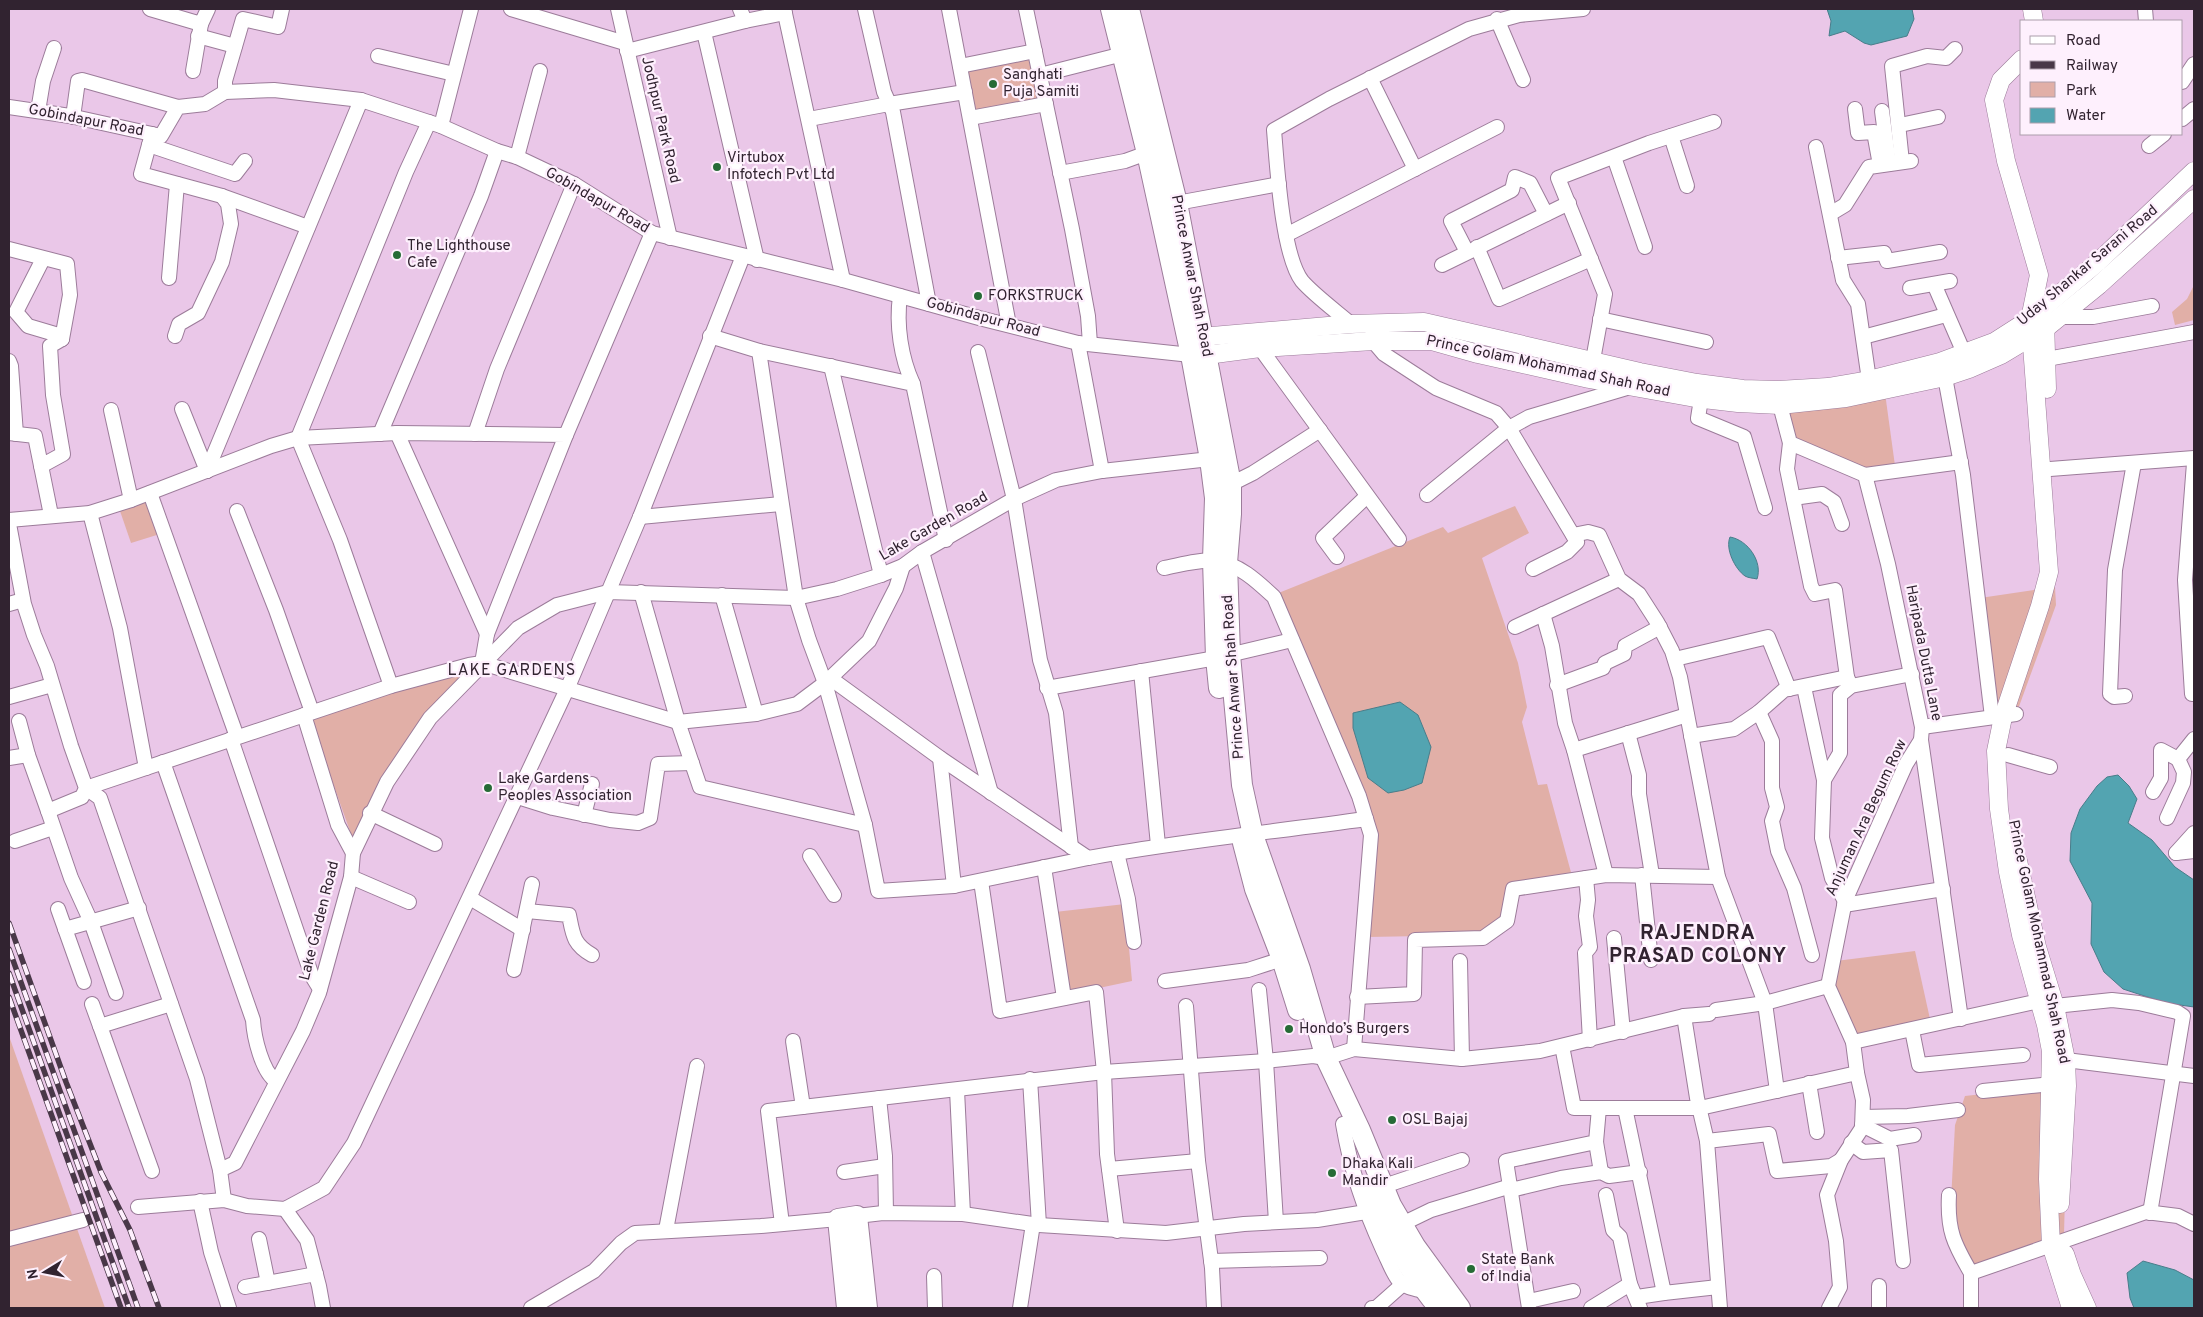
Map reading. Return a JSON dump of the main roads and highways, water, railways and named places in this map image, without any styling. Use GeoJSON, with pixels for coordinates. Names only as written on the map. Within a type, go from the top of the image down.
{"type":"FeatureCollection","features":[{"type":"Feature","properties":{"kind":"main road","name":"Prince Anwar Shah Road"},"geometry":{"type":"LineString","coordinates":[[1111,9],[1122,54],[1141,91],[1177,203],[1216,498],[1223,656],[1255,889],[1320,1057],[1343,1124],[1383,1221],[1424,1291],[1439,1308]]}},
{"type":"Feature","properties":{"kind":"main road","name":"Prince Anwar Shah Road"},"geometry":{"type":"LineString","coordinates":[[1129,9],[1141,91],[1147,153],[1231,484],[1231,514],[1220,562]]}},
{"type":"Feature","properties":{"kind":"main road","name":"Prince Anwar Shah Road"},"geometry":{"type":"LineString","coordinates":[[1247,836],[1300,969],[1320,1057],[1402,1224],[1460,1308]]}},
{"type":"Feature","properties":{"kind":"main road"},"geometry":{"type":"LineString","coordinates":[[847,1308],[847,1218],[867,1308]]}},
{"type":"Feature","properties":{"kind":"water"},"geometry":{"type":"Polygon","coordinates":[[[1827,9],[1912,9],[1914,19],[1907,36],[1871,45],[1864,43],[1845,31],[1829,36],[1831,21],[1827,9]]]}},
{"type":"Feature","properties":{"kind":"water"},"geometry":{"type":"Polygon","coordinates":[[[1730,537],[1743,542],[1753,553],[1758,566],[1757,579],[1745,576],[1735,564],[1730,553],[1730,537]]]}},
{"type":"Feature","properties":{"kind":"water"},"geometry":{"type":"Polygon","coordinates":[[[1400,702],[1418,715],[1431,747],[1422,783],[1404,790],[1388,793],[1368,778],[1353,728],[1353,713],[1400,702]]]}},
{"type":"Feature","properties":{"kind":"water"},"geometry":{"type":"Polygon","coordinates":[[[2118,775],[2129,786],[2137,799],[2128,823],[2152,840],[2175,867],[2194,880],[2194,1007],[2166,1003],[2123,989],[2104,972],[2091,944],[2092,903],[2070,861],[2071,833],[2080,809],[2097,786],[2107,777],[2118,775]]]}},
{"type":"Feature","properties":{"kind":"water"},"geometry":{"type":"Polygon","coordinates":[[[2143,1261],[2175,1270],[2194,1280],[2194,1308],[2134,1308],[2130,1298],[2127,1273],[2143,1261]]]}},
{"type":"Feature","properties":{"kind":"railway"},"geometry":{"type":"LineString","coordinates":[[9,923],[66,1082],[101,1172],[130,1230],[159,1308]]}},
{"type":"Feature","properties":{"kind":"railway"},"geometry":{"type":"LineString","coordinates":[[9,949],[138,1308]]}},
{"type":"Feature","properties":{"kind":"railway"},"geometry":{"type":"LineString","coordinates":[[9,973],[129,1308]]}},
{"type":"Feature","properties":{"kind":"railway"},"geometry":{"type":"LineString","coordinates":[[9,997],[121,1308]]}},
{"type":"Feature","properties":{"kind":"place","name":"Sanghati Puja Samiti"},"geometry":{"type":"Point","coordinates":[993,84]}},
{"type":"Feature","properties":{"kind":"place","name":"Virtubox Infotech Pvt Ltd"},"geometry":{"type":"Point","coordinates":[717,167]}},
{"type":"Feature","properties":{"kind":"place","name":"The Lighthouse Cafe"},"geometry":{"type":"Point","coordinates":[397,255]}},
{"type":"Feature","properties":{"kind":"place","name":"FORKSTRUCK"},"geometry":{"type":"Point","coordinates":[978,296]}},
{"type":"Feature","properties":{"kind":"place","name":"Lake Gardens Peoples Association"},"geometry":{"type":"Point","coordinates":[488,788]}},
{"type":"Feature","properties":{"kind":"place","name":"Hondo’s Burgers"},"geometry":{"type":"Point","coordinates":[1289,1029]}},
{"type":"Feature","properties":{"kind":"place","name":"OSL Bajaj"},"geometry":{"type":"Point","coordinates":[1392,1120]}},
{"type":"Feature","properties":{"kind":"place","name":"Dhaka Kali Mandir"},"geometry":{"type":"Point","coordinates":[1332,1173]}},
{"type":"Feature","properties":{"kind":"place","name":"State Bank of India"},"geometry":{"type":"Point","coordinates":[1471,1269]}},
{"type":"Feature","properties":{"kind":"district","name":"LAKE GARDENS"},"geometry":{"type":"Point","coordinates":[512,671]}},
{"type":"Feature","properties":{"kind":"district","name":"RAJENDRA PRASAD COLONY"},"geometry":{"type":"Point","coordinates":[1698,946]}}]}
